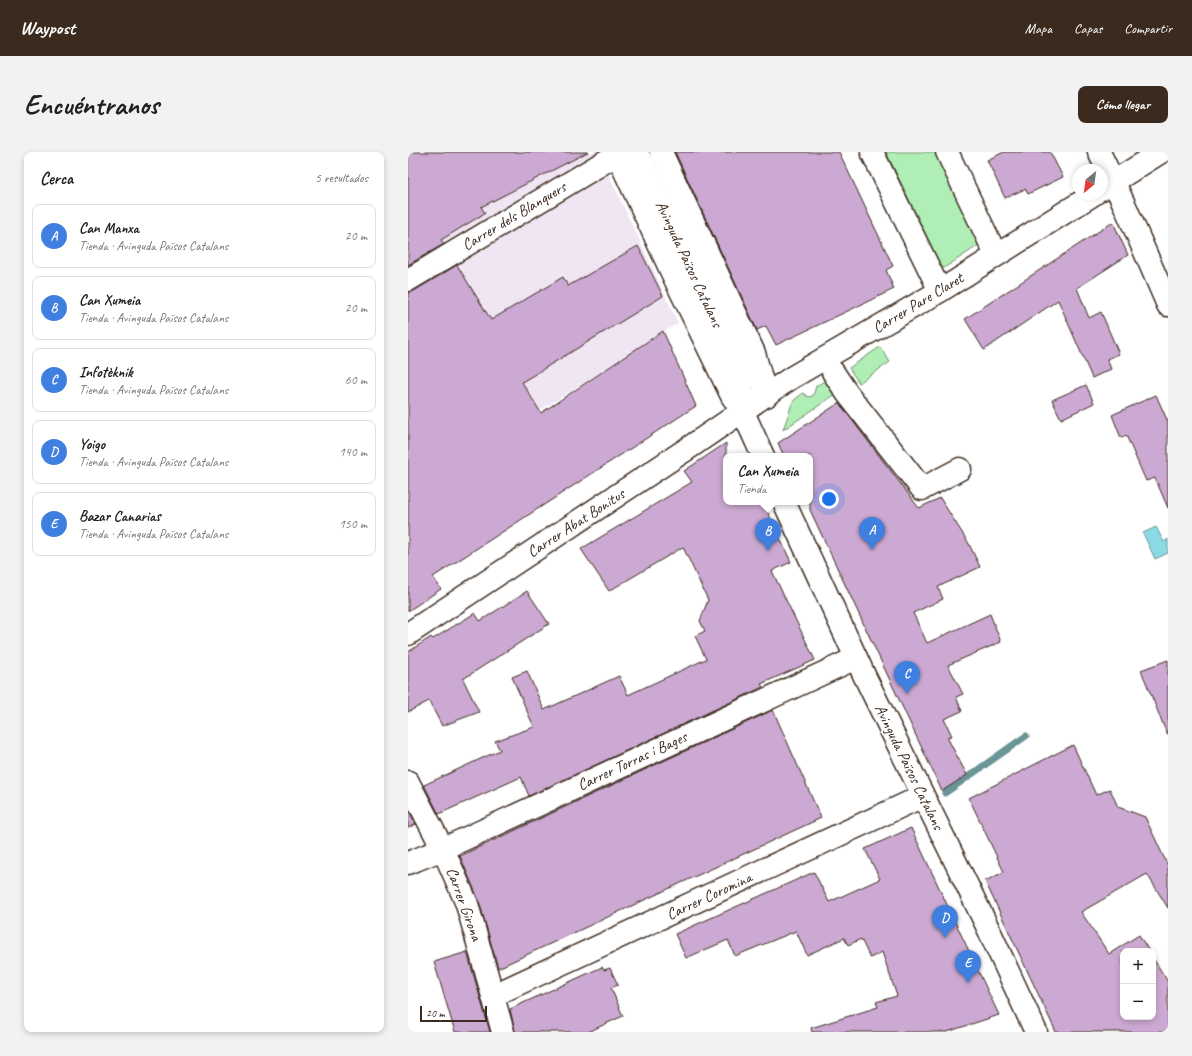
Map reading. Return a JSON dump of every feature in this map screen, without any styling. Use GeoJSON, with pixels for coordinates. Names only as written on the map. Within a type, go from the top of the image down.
{"type":"FeatureCollection","features":[{"type":"Feature","properties":{"kind":"street","name":"Avinguda Països Catalans"},"geometry":{"type":"LineString","coordinates":[[623,152],[654,235],[732,396],[743,412],[762,453]]}},
{"type":"Feature","properties":{"kind":"street","name":"Avinguda Països Catalans"},"geometry":{"type":"LineString","coordinates":[[623,152],[740,369],[743,412]]}},
{"type":"Feature","properties":{"kind":"street","name":"Carrer dels Blanquers"},"geometry":{"type":"LineString","coordinates":[[408,280],[623,152]]}},
{"type":"Feature","properties":{"kind":"street"},"geometry":{"type":"LineString","coordinates":[[661,152],[754,353],[766,396]]}},
{"type":"Feature","properties":{"kind":"street"},"geometry":{"type":"LineString","coordinates":[[872,152],[940,291]]}},
{"type":"Feature","properties":{"kind":"street"},"geometry":{"type":"LineString","coordinates":[[947,152],[996,255]]}},
{"type":"Feature","properties":{"kind":"street"},"geometry":{"type":"LineString","coordinates":[[1099,152],[1102,164]]}},
{"type":"Feature","properties":{"kind":"street"},"geometry":{"type":"LineString","coordinates":[[1161,152],[1108,185],[1168,305]]}},
{"type":"Feature","properties":{"kind":"street","name":"Carrer Pare Claret"},"geometry":{"type":"LineString","coordinates":[[743,412],[791,378],[940,291],[1084,200]]}},
{"type":"Feature","properties":{"kind":"street","name":"Avinguda Països Catalans"},"geometry":{"type":"LineString","coordinates":[[654,235],[674,257],[728,366],[766,396]]}},
{"type":"Feature","properties":{"kind":"street"},"geometry":{"type":"LineString","coordinates":[[833,372],[847,393],[922,489],[960,469]]}},
{"type":"Feature","properties":{"kind":"street","name":"Carrer Abat Bonitus"},"geometry":{"type":"LineString","coordinates":[[408,634],[743,412]]}},
{"type":"Feature","properties":{"kind":"street","name":"Avinguda Països Catalans"},"geometry":{"type":"LineString","coordinates":[[785,505],[856,658],[1036,1032]]}},
{"type":"Feature","properties":{"kind":"street","name":"Carrer Torras i Bages"},"geometry":{"type":"LineString","coordinates":[[408,863],[443,849],[856,658]]}},
{"type":"Feature","properties":{"kind":"street","name":"Carrer Girona"},"geometry":{"type":"LineString","coordinates":[[408,782],[443,849],[467,904],[494,995],[503,1032]]}},
{"type":"Feature","properties":{"kind":"street","name":"Carrer Coromina"},"geometry":{"type":"LineString","coordinates":[[494,995],[923,796]]}},
{"type":"Feature","properties":{"kind":"shaded area"},"geometry":{"type":"Polygon","coordinates":[[[408,152],[598,152],[678,323],[408,494],[408,152]]]}},
{"type":"Feature","properties":{"kind":"green space"},"geometry":{"type":"Polygon","coordinates":[[[886,152],[938,152],[979,245],[944,268],[941,266],[886,152]]]}},
{"type":"Feature","properties":{"kind":"green space"},"geometry":{"type":"Polygon","coordinates":[[[880,347],[890,362],[859,383],[849,368],[880,347]]]}},
{"type":"Feature","properties":{"kind":"green space"},"geometry":{"type":"Polygon","coordinates":[[[826,380],[836,394],[783,430],[793,401],[803,393],[808,397],[813,396],[816,386],[826,380]]]}},
{"type":"Feature","properties":{"kind":"water"},"geometry":{"type":"Polygon","coordinates":[[[1156,527],[1164,542],[1168,539],[1168,553],[1155,559],[1143,533],[1156,527]]]}},
{"type":"Feature","properties":{"kind":"building"},"geometry":{"type":"Polygon","coordinates":[[[408,152],[588,152],[481,207],[485,213],[441,240],[444,244],[408,265],[408,152]]]}},
{"type":"Feature","properties":{"kind":"building"},"geometry":{"type":"Polygon","coordinates":[[[675,152],[839,152],[893,266],[886,270],[894,289],[776,345],[766,326],[757,330],[675,152]]]}},
{"type":"Feature","properties":{"kind":"building"},"geometry":{"type":"Polygon","coordinates":[[[1004,152],[1050,152],[1063,177],[1028,194],[1025,189],[1005,198],[987,160],[1004,152]]]}},
{"type":"Feature","properties":{"kind":"building"},"geometry":{"type":"Polygon","coordinates":[[[1113,222],[1128,255],[1077,288],[1089,318],[1101,312],[1119,354],[1107,359],[1111,369],[1092,378],[1058,300],[984,350],[965,319],[1113,222]]]}},
{"type":"Feature","properties":{"kind":"building"},"geometry":{"type":"Polygon","coordinates":[[[638,246],[663,296],[522,382],[541,413],[663,331],[696,406],[433,577],[441,589],[408,611],[408,292],[414,291],[457,265],[491,320],[563,277],[568,286],[638,246]]]}},
{"type":"Feature","properties":{"kind":"building"},"geometry":{"type":"Polygon","coordinates":[[[1086,385],[1094,403],[1061,419],[1052,400],[1086,385]]]}},
{"type":"Feature","properties":{"kind":"building"},"geometry":{"type":"Polygon","coordinates":[[[1156,395],[1168,422],[1168,508],[1155,478],[1146,481],[1126,435],[1121,438],[1112,415],[1156,395]]]}},
{"type":"Feature","properties":{"kind":"building"},"geometry":{"type":"Polygon","coordinates":[[[839,403],[919,508],[940,498],[968,542],[980,567],[938,587],[943,599],[913,613],[927,643],[990,614],[1001,642],[948,665],[963,694],[956,697],[962,711],[944,719],[952,736],[947,737],[967,775],[942,791],[810,510],[810,505],[813,505],[813,453],[783,453],[778,443],[839,403]]]}},
{"type":"Feature","properties":{"kind":"building"},"geometry":{"type":"Polygon","coordinates":[[[726,443],[726,453],[723,453],[723,505],[764,505],[791,562],[772,571],[815,660],[761,684],[763,687],[529,796],[521,777],[439,814],[424,785],[500,750],[495,741],[534,727],[512,677],[527,671],[544,710],[619,676],[628,695],[706,659],[695,636],[705,631],[700,621],[708,600],[683,547],[609,591],[581,549],[692,482],[684,471],[726,443]]]}},
{"type":"Feature","properties":{"kind":"building"},"geometry":{"type":"Polygon","coordinates":[[[527,591],[549,624],[463,679],[479,712],[442,726],[429,701],[408,712],[408,652],[431,637],[433,639],[475,613],[480,621],[527,591]]]}},
{"type":"Feature","properties":{"kind":"building"},"geometry":{"type":"Polygon","coordinates":[[[1168,660],[1168,734],[1167,734],[1141,670],[1168,660]]]}},
{"type":"Feature","properties":{"kind":"building"},"geometry":{"type":"Polygon","coordinates":[[[773,710],[821,818],[498,968],[479,901],[460,856],[773,710]]]}},
{"type":"Feature","properties":{"kind":"building"},"geometry":{"type":"Polygon","coordinates":[[[1073,745],[1096,795],[1110,789],[1118,807],[1145,817],[1168,866],[1168,908],[1147,874],[1081,912],[1109,954],[1139,935],[1147,948],[1120,948],[1120,1020],[1156,1020],[1156,963],[1168,982],[1168,1032],[1056,1032],[985,881],[1004,872],[969,798],[1073,745]]]}},
{"type":"Feature","properties":{"kind":"building"},"geometry":{"type":"Polygon","coordinates":[[[408,809],[416,824],[408,828],[408,809]]]}},
{"type":"Feature","properties":{"kind":"building"},"geometry":{"type":"Polygon","coordinates":[[[911,828],[999,1015],[947,1032],[812,1032],[811,1028],[878,1007],[876,1002],[897,996],[882,952],[870,958],[861,939],[848,945],[844,938],[807,955],[796,931],[735,956],[728,940],[686,958],[675,934],[814,872],[829,902],[880,879],[865,849],[911,828]]]}},
{"type":"Feature","properties":{"kind":"building"},"geometry":{"type":"Polygon","coordinates":[[[467,952],[490,1032],[455,1032],[434,962],[467,952]]]}},
{"type":"Feature","properties":{"kind":"building"},"geometry":{"type":"Polygon","coordinates":[[[602,967],[604,970],[610,968],[618,985],[611,988],[623,1016],[588,1032],[515,1032],[510,1009],[602,967]]]}},
{"type":"Feature","properties":{"kind":"waterway"},"geometry":{"type":"LineString","coordinates":[[945,793],[1026,736]]}},
{"type":"Feature","properties":{"kind":"place","name":"Can Manxa"},"geometry":{"type":"Point","coordinates":[872,550]}},
{"type":"Feature","properties":{"kind":"place","name":"Can Xumeia"},"geometry":{"type":"Point","coordinates":[768,551]}},
{"type":"Feature","properties":{"kind":"place","name":"Infotèknik"},"geometry":{"type":"Point","coordinates":[907,694]}},
{"type":"Feature","properties":{"kind":"place","name":"Yoigo"},"geometry":{"type":"Point","coordinates":[945,938]}},
{"type":"Feature","properties":{"kind":"place","name":"Bazar Canarias"},"geometry":{"type":"Point","coordinates":[968,983]}}]}
